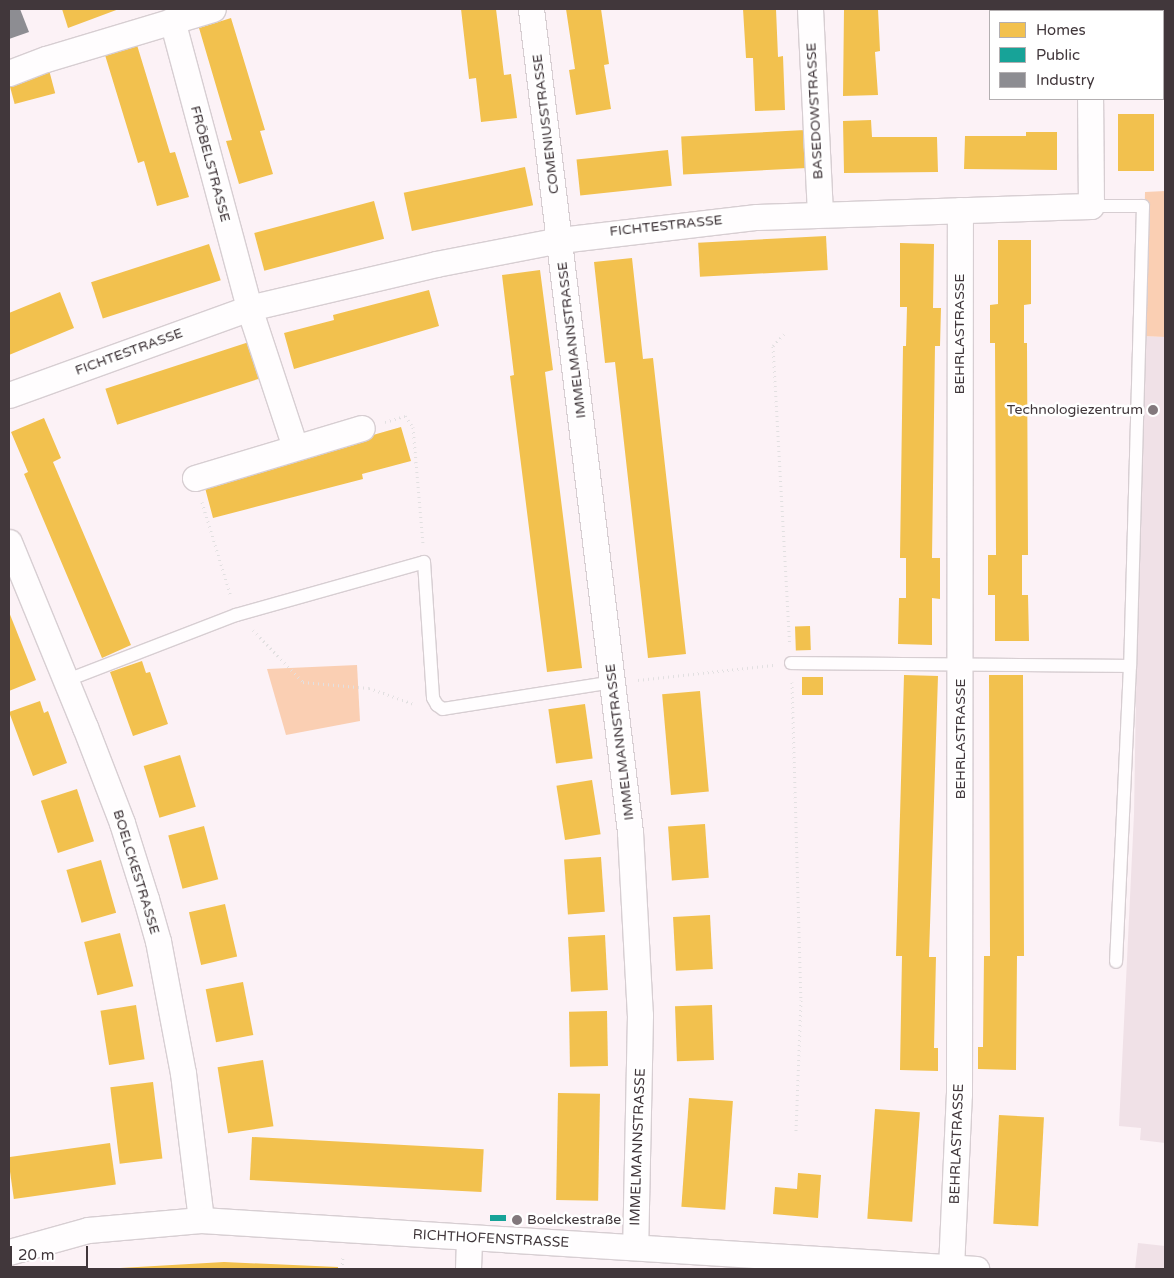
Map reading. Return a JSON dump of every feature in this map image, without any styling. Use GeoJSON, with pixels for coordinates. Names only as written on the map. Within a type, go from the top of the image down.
{"type":"FeatureCollection","features":[{"type":"Feature","properties":{"kind":"street"},"geometry":{"type":"LineString","coordinates":[[9,74],[46,59],[213,9]]}},
{"type":"Feature","properties":{"kind":"street","name":"COMENIUSSTRASSE"},"geometry":{"type":"LineString","coordinates":[[532,9],[560,240]]}},
{"type":"Feature","properties":{"kind":"street","name":"BASEDOWSTRASSE"},"geometry":{"type":"LineString","coordinates":[[810,9],[820,214]]}},
{"type":"Feature","properties":{"kind":"street","name":"FRÖBELSTRASSE"},"geometry":{"type":"LineString","coordinates":[[172,20],[249,308]]}},
{"type":"Feature","properties":{"kind":"street"},"geometry":{"type":"LineString","coordinates":[[1090,100],[1091,206]]}},
{"type":"Feature","properties":{"kind":"street","name":"FICHTESTRASSE"},"geometry":{"type":"LineString","coordinates":[[9,395],[249,308],[436,264],[560,240],[682,224],[820,214],[1091,206]]}},
{"type":"Feature","properties":{"kind":"street","name":"BEHRLASTRASSE"},"geometry":{"type":"LineString","coordinates":[[951,1268],[959,1094],[962,666],[960,210]]}},
{"type":"Feature","properties":{"kind":"street","name":"IMMELMANNSTRASSE"},"geometry":{"type":"LineString","coordinates":[[560,240],[630,832],[638,946],[640,1089],[634,1248]]}},
{"type":"Feature","properties":{"kind":"street"},"geometry":{"type":"LineString","coordinates":[[249,308],[295,447]]}},
{"type":"Feature","properties":{"kind":"street"},"geometry":{"type":"LineString","coordinates":[[195,478],[362,428]]}},
{"type":"Feature","properties":{"kind":"street","name":"BOELCKESTRASSE"},"geometry":{"type":"LineString","coordinates":[[9,542],[122,823],[158,941],[192,1131],[201,1220]]}},
{"type":"Feature","properties":{"kind":"street","name":"RICHTHOFENSTRASSE"},"geometry":{"type":"LineString","coordinates":[[9,1252],[88,1230],[201,1220],[634,1248],[813,1264],[976,1269]]}},
{"type":"Feature","properties":{"kind":"street"},"geometry":{"type":"LineString","coordinates":[[468,1269],[469,1238]]}},
{"type":"Feature","properties":{"kind":"lane"},"geometry":{"type":"LineString","coordinates":[[1091,206],[1143,206],[1130,666],[1116,962]]}},
{"type":"Feature","properties":{"kind":"lane"},"geometry":{"type":"LineString","coordinates":[[65,681],[236,615],[424,562],[433,698],[436,705],[443,709],[613,682]]}},
{"type":"Feature","properties":{"kind":"lane"},"geometry":{"type":"LineString","coordinates":[[791,663],[1130,666]]}},
{"type":"Feature","properties":{"kind":"path"},"geometry":{"type":"LineString","coordinates":[[784,334],[773,346],[791,663],[801,1000],[796,1133]]}},
{"type":"Feature","properties":{"kind":"path"},"geometry":{"type":"LineString","coordinates":[[362,428],[405,416],[413,427],[424,562]]}},
{"type":"Feature","properties":{"kind":"path"},"geometry":{"type":"LineString","coordinates":[[195,478],[236,615],[303,682],[369,688],[427,708],[436,705]]}},
{"type":"Feature","properties":{"kind":"path"},"geometry":{"type":"LineString","coordinates":[[613,682],[791,663]]}},
{"type":"Feature","properties":{"kind":"shaded area"},"geometry":{"type":"Polygon","coordinates":[[[1165,191],[1165,337],[1142,336],[1145,192],[1165,191]]]}},
{"type":"Feature","properties":{"kind":"shaded area","name":"Technologiezentrum"},"geometry":{"type":"Polygon","coordinates":[[[1142,336],[1165,337],[1165,1143],[1140,1140],[1141,1128],[1119,1126],[1134,814],[1142,336]]]}},
{"type":"Feature","properties":{"kind":"shaded area"},"geometry":{"type":"Polygon","coordinates":[[[357,665],[360,721],[286,735],[267,669],[357,665]]]}},
{"type":"Feature","properties":{"kind":"shaded area"},"geometry":{"type":"Polygon","coordinates":[[[1138,1243],[1165,1246],[1165,1269],[1135,1269],[1138,1243]]]}},
{"type":"Feature","properties":{"kind":"building: Homes"},"geometry":{"type":"Polygon","coordinates":[[[62,9],[119,9],[68,28],[62,9]]]}},
{"type":"Feature","properties":{"kind":"building: Homes"},"geometry":{"type":"Polygon","coordinates":[[[461,9],[496,9],[504,75],[511,74],[517,118],[481,122],[476,78],[469,79],[461,9]]]}},
{"type":"Feature","properties":{"kind":"building: Homes"},"geometry":{"type":"Polygon","coordinates":[[[566,9],[601,9],[609,64],[604,65],[611,109],[576,115],[569,70],[575,69],[566,9]]]}},
{"type":"Feature","properties":{"kind":"building: Homes"},"geometry":{"type":"Polygon","coordinates":[[[743,9],[776,9],[778,57],[783,56],[785,110],[755,111],[753,58],[746,58],[743,9]]]}},
{"type":"Feature","properties":{"kind":"building: Homes"},"geometry":{"type":"Polygon","coordinates":[[[844,9],[878,9],[880,51],[875,52],[878,95],[843,96],[844,9]]]}},
{"type":"Feature","properties":{"kind":"building: Homes"},"geometry":{"type":"Polygon","coordinates":[[[1007,9],[1054,9],[1054,10],[1007,9]]]}},
{"type":"Feature","properties":{"kind":"building: Homes"},"geometry":{"type":"Polygon","coordinates":[[[1122,9],[1156,9],[1156,10],[1122,9]]]}},
{"type":"Feature","properties":{"kind":"building: Homes"},"geometry":{"type":"Polygon","coordinates":[[[231,18],[265,130],[260,131],[273,174],[239,184],[226,141],[232,140],[199,28],[231,18]]]}},
{"type":"Feature","properties":{"kind":"building: Homes"},"geometry":{"type":"Polygon","coordinates":[[[137,45],[170,153],[175,152],[189,197],[157,206],[144,161],[138,163],[105,55],[137,45]]]}},
{"type":"Feature","properties":{"kind":"building: Homes"},"geometry":{"type":"Polygon","coordinates":[[[49,70],[55,93],[15,104],[9,81],[49,70]]]}},
{"type":"Feature","properties":{"kind":"building: Homes"},"geometry":{"type":"Polygon","coordinates":[[[1118,114],[1154,114],[1154,171],[1118,171],[1118,114]]]}},
{"type":"Feature","properties":{"kind":"building: Homes"},"geometry":{"type":"Polygon","coordinates":[[[871,120],[872,137],[937,137],[938,172],[844,173],[843,121],[871,120]]]}},
{"type":"Feature","properties":{"kind":"building: Homes"},"geometry":{"type":"Polygon","coordinates":[[[805,130],[807,168],[683,174],[681,136],[805,130]]]}},
{"type":"Feature","properties":{"kind":"building: Homes"},"geometry":{"type":"Polygon","coordinates":[[[1026,132],[1057,132],[1057,170],[964,169],[965,136],[1026,136],[1026,132]]]}},
{"type":"Feature","properties":{"kind":"building: Homes"},"geometry":{"type":"Polygon","coordinates":[[[668,150],[672,186],[580,195],[577,160],[668,150]]]}},
{"type":"Feature","properties":{"kind":"building: Homes"},"geometry":{"type":"Polygon","coordinates":[[[525,167],[533,205],[412,231],[404,193],[525,167]]]}},
{"type":"Feature","properties":{"kind":"building: Homes"},"geometry":{"type":"Polygon","coordinates":[[[374,201],[384,239],[264,271],[254,233],[374,201]]]}},
{"type":"Feature","properties":{"kind":"building: Homes"},"geometry":{"type":"Polygon","coordinates":[[[826,236],[828,270],[700,277],[698,243],[826,236]]]}},
{"type":"Feature","properties":{"kind":"building: Homes"},"geometry":{"type":"Polygon","coordinates":[[[998,240],[1031,240],[1031,304],[1024,305],[1024,343],[1027,343],[1028,555],[1022,555],[1022,595],[1028,595],[1029,641],[995,641],[995,595],[988,595],[988,555],[996,555],[995,343],[990,343],[990,305],[998,304],[998,240]]]}},
{"type":"Feature","properties":{"kind":"building: Homes"},"geometry":{"type":"Polygon","coordinates":[[[900,243],[934,244],[933,308],[941,308],[940,346],[935,346],[932,558],[940,558],[940,599],[932,598],[932,645],[898,644],[899,598],[906,598],[906,558],[900,558],[903,346],[906,346],[907,307],[900,307],[900,243]]]}},
{"type":"Feature","properties":{"kind":"building: Homes"},"geometry":{"type":"Polygon","coordinates":[[[209,244],[221,280],[103,318],[91,282],[209,244]]]}},
{"type":"Feature","properties":{"kind":"building: Homes"},"geometry":{"type":"Polygon","coordinates":[[[632,258],[643,359],[653,358],[686,654],[648,658],[615,362],[605,363],[594,262],[632,258]]]}},
{"type":"Feature","properties":{"kind":"building: Homes"},"geometry":{"type":"Polygon","coordinates":[[[540,270],[553,370],[545,372],[582,668],[547,672],[510,376],[514,375],[502,275],[540,270]]]}},
{"type":"Feature","properties":{"kind":"building: Homes"},"geometry":{"type":"Polygon","coordinates":[[[429,290],[439,326],[294,369],[284,333],[334,320],[333,315],[429,290]]]}},
{"type":"Feature","properties":{"kind":"building: Homes"},"geometry":{"type":"Polygon","coordinates":[[[60,292],[74,328],[9,355],[9,313],[60,292]]]}},
{"type":"Feature","properties":{"kind":"building: Homes"},"geometry":{"type":"Polygon","coordinates":[[[249,342],[261,378],[117,425],[105,389],[249,342]]]}},
{"type":"Feature","properties":{"kind":"building: Homes"},"geometry":{"type":"Polygon","coordinates":[[[44,418],[61,458],[53,462],[131,645],[102,658],[24,474],[28,472],[11,432],[44,418]]]}},
{"type":"Feature","properties":{"kind":"building: Homes"},"geometry":{"type":"Polygon","coordinates":[[[401,427],[411,461],[362,474],[363,479],[213,518],[204,484],[252,474],[354,445],[352,441],[401,427]]]}},
{"type":"Feature","properties":{"kind":"building: Homes"},"geometry":{"type":"Polygon","coordinates":[[[9,612],[36,680],[9,691],[9,612]]]}},
{"type":"Feature","properties":{"kind":"building: Homes"},"geometry":{"type":"Polygon","coordinates":[[[810,626],[811,650],[796,651],[795,627],[810,626]]]}},
{"type":"Feature","properties":{"kind":"building: Homes"},"geometry":{"type":"Polygon","coordinates":[[[142,661],[146,673],[150,672],[168,724],[133,736],[110,672],[142,661]]]}},
{"type":"Feature","properties":{"kind":"building: Homes"},"geometry":{"type":"Polygon","coordinates":[[[904,675],[938,676],[929,957],[936,957],[934,1048],[938,1048],[938,1071],[900,1070],[902,956],[896,956],[904,675]]]}},
{"type":"Feature","properties":{"kind":"building: Homes"},"geometry":{"type":"Polygon","coordinates":[[[989,675],[1023,675],[1024,956],[1017,956],[1016,1070],[978,1069],[978,1047],[983,1047],[984,956],[990,956],[989,675]]]}},
{"type":"Feature","properties":{"kind":"building: Homes"},"geometry":{"type":"Polygon","coordinates":[[[802,677],[823,677],[823,695],[802,695],[802,677]]]}},
{"type":"Feature","properties":{"kind":"building: Homes"},"geometry":{"type":"Polygon","coordinates":[[[700,691],[709,792],[671,795],[662,694],[700,691]]]}},
{"type":"Feature","properties":{"kind":"building: Homes"},"geometry":{"type":"Polygon","coordinates":[[[40,701],[44,713],[48,711],[67,763],[33,776],[9,712],[40,701]]]}},
{"type":"Feature","properties":{"kind":"building: Homes"},"geometry":{"type":"Polygon","coordinates":[[[585,704],[593,758],[556,764],[548,709],[585,704]]]}},
{"type":"Feature","properties":{"kind":"building: Homes"},"geometry":{"type":"Polygon","coordinates":[[[180,755],[196,807],[159,818],[144,766],[180,755]]]}},
{"type":"Feature","properties":{"kind":"building: Homes"},"geometry":{"type":"Polygon","coordinates":[[[592,780],[601,834],[565,840],[556,786],[592,780]]]}},
{"type":"Feature","properties":{"kind":"building: Homes"},"geometry":{"type":"Polygon","coordinates":[[[77,789],[94,841],[58,853],[41,801],[77,789]]]}},
{"type":"Feature","properties":{"kind":"building: Homes"},"geometry":{"type":"Polygon","coordinates":[[[705,824],[709,878],[672,880],[668,827],[705,824]]]}},
{"type":"Feature","properties":{"kind":"building: Homes"},"geometry":{"type":"Polygon","coordinates":[[[204,826],[218,879],[182,889],[168,836],[204,826]]]}},
{"type":"Feature","properties":{"kind":"building: Homes"},"geometry":{"type":"Polygon","coordinates":[[[601,857],[605,912],[568,914],[564,860],[601,857]]]}},
{"type":"Feature","properties":{"kind":"building: Homes"},"geometry":{"type":"Polygon","coordinates":[[[101,860],[116,913],[82,923],[66,870],[101,860]]]}},
{"type":"Feature","properties":{"kind":"building: Homes"},"geometry":{"type":"Polygon","coordinates":[[[225,904],[237,957],[201,965],[189,912],[225,904]]]}},
{"type":"Feature","properties":{"kind":"building: Homes"},"geometry":{"type":"Polygon","coordinates":[[[710,915],[713,969],[676,971],[673,917],[710,915]]]}},
{"type":"Feature","properties":{"kind":"building: Homes"},"geometry":{"type":"Polygon","coordinates":[[[120,933],[133,986],[97,995],[84,942],[120,933]]]}},
{"type":"Feature","properties":{"kind":"building: Homes"},"geometry":{"type":"Polygon","coordinates":[[[605,935],[608,990],[571,992],[568,937],[605,935]]]}},
{"type":"Feature","properties":{"kind":"building: Homes"},"geometry":{"type":"Polygon","coordinates":[[[243,982],[253,1035],[216,1042],[206,989],[243,982]]]}},
{"type":"Feature","properties":{"kind":"building: Homes"},"geometry":{"type":"Polygon","coordinates":[[[136,1005],[145,1059],[109,1065],[100,1011],[136,1005]]]}},
{"type":"Feature","properties":{"kind":"building: Homes"},"geometry":{"type":"Polygon","coordinates":[[[712,1005],[714,1060],[677,1061],[675,1006],[712,1005]]]}},
{"type":"Feature","properties":{"kind":"building: Homes"},"geometry":{"type":"Polygon","coordinates":[[[607,1011],[608,1066],[570,1067],[569,1012],[607,1011]]]}},
{"type":"Feature","properties":{"kind":"building: Homes"},"geometry":{"type":"Polygon","coordinates":[[[263,1060],[273,1126],[228,1133],[218,1067],[263,1060]]]}},
{"type":"Feature","properties":{"kind":"building: Homes"},"geometry":{"type":"Polygon","coordinates":[[[153,1082],[162,1158],[120,1164],[110,1087],[153,1082]]]}},
{"type":"Feature","properties":{"kind":"building: Homes"},"geometry":{"type":"Polygon","coordinates":[[[558,1093],[600,1094],[598,1201],[556,1200],[558,1093]]]}},
{"type":"Feature","properties":{"kind":"building: Homes"},"geometry":{"type":"Polygon","coordinates":[[[689,1098],[733,1101],[725,1210],[681,1207],[689,1098]]]}},
{"type":"Feature","properties":{"kind":"building: Homes"},"geometry":{"type":"Polygon","coordinates":[[[875,1109],[920,1112],[912,1222],[867,1219],[875,1109]]]}},
{"type":"Feature","properties":{"kind":"building: Homes"},"geometry":{"type":"Polygon","coordinates":[[[999,1115],[1044,1117],[1038,1226],[993,1224],[999,1115]]]}},
{"type":"Feature","properties":{"kind":"building: Homes"},"geometry":{"type":"Polygon","coordinates":[[[252,1137],[484,1149],[481,1192],[250,1180],[252,1137]]]}},
{"type":"Feature","properties":{"kind":"building: Homes"},"geometry":{"type":"Polygon","coordinates":[[[110,1143],[116,1185],[14,1199],[9,1157],[110,1143]]]}},
{"type":"Feature","properties":{"kind":"building: Homes"},"geometry":{"type":"Polygon","coordinates":[[[798,1173],[821,1175],[818,1218],[773,1214],[775,1187],[797,1189],[798,1173]]]}},
{"type":"Feature","properties":{"kind":"building: Homes"},"geometry":{"type":"Polygon","coordinates":[[[224,1262],[338,1267],[338,1269],[120,1268],[224,1262]]]}},
{"type":"Feature","properties":{"kind":"building: Public"},"geometry":{"type":"Polygon","coordinates":[[[490,1215],[506,1215],[506,1221],[490,1221],[490,1215]]]}},
{"type":"Feature","properties":{"kind":"building: Industry"},"geometry":{"type":"Polygon","coordinates":[[[9,9],[20,9],[29,32],[9,39],[9,9]]]}},
{"type":"Feature","properties":{"kind":"place","name":"Technologiezentrum"},"geometry":{"type":"Point","coordinates":[1153,410]}},
{"type":"Feature","properties":{"kind":"place","name":"Boelckestraße"},"geometry":{"type":"Point","coordinates":[517,1220]}}]}
